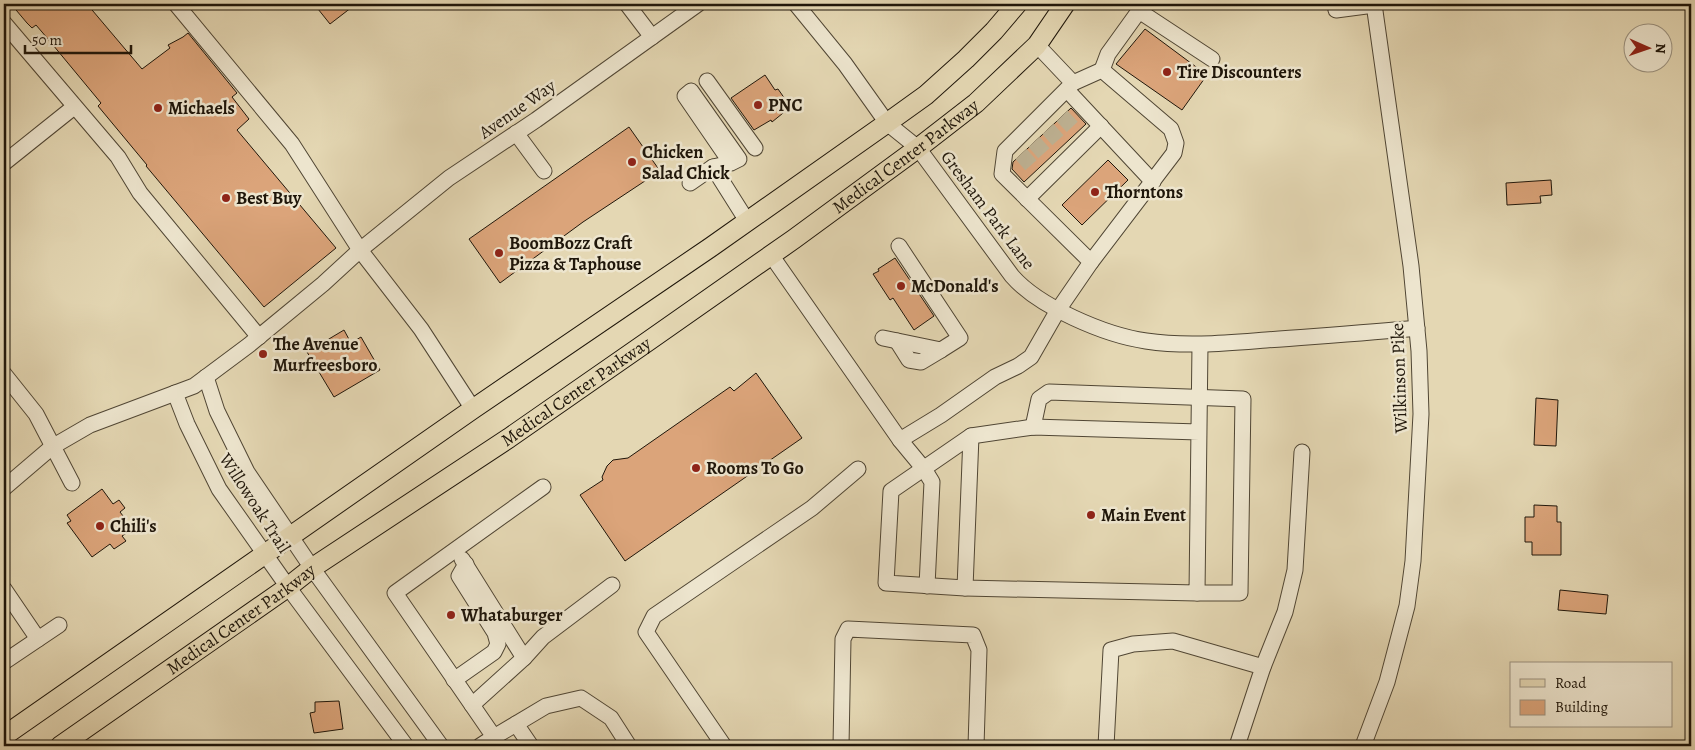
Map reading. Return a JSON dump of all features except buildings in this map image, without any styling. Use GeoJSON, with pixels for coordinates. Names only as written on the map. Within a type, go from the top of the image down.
{"type":"FeatureCollection","features":[{"type":"Feature","properties":{"kind":"main road","name":"Medical Center Parkway"},"geometry":{"type":"LineString","coordinates":[[4,736],[265,553],[888,123],[926,95],[966,59],[994,32],[1018,4]]}},
{"type":"Feature","properties":{"kind":"main road","name":"Medical Center Parkway"},"geometry":{"type":"LineString","coordinates":[[60,746],[288,587],[312,568],[517,432],[771,255],[918,148],[976,103],[1036,45],[1065,4]]}},
{"type":"Feature","properties":{"kind":"street"},"geometry":{"type":"LineString","coordinates":[[176,4],[292,144],[360,250],[421,329],[473,409]]}},
{"type":"Feature","properties":{"kind":"street"},"geometry":{"type":"LineString","coordinates":[[627,4],[652,37]]}},
{"type":"Feature","properties":{"kind":"street","name":"Avenue Way"},"geometry":{"type":"LineString","coordinates":[[4,488],[52,448],[90,425],[194,386],[259,337],[323,284],[360,250],[449,178],[698,4]]}},
{"type":"Feature","properties":{"kind":"street","name":"Gresham Park Lane"},"geometry":{"type":"LineString","coordinates":[[796,4],[888,123],[918,148],[1023,288],[1058,310],[1099,328],[1145,341],[1200,345],[1417,328]]}},
{"type":"Feature","properties":{"kind":"street"},"geometry":{"type":"LineString","coordinates":[[1335,4],[1336,10],[1374,4]]}},
{"type":"Feature","properties":{"kind":"street","name":"Wilkinson Pike"},"geometry":{"type":"LineString","coordinates":[[1363,746],[1387,682],[1403,628],[1410,590],[1414,551],[1421,414],[1417,328],[1403,206],[1374,4]]}},
{"type":"Feature","properties":{"kind":"street"},"geometry":{"type":"LineString","coordinates":[[1091,262],[1002,174],[1005,151],[1017,149],[1057,110],[1070,86],[1102,70],[1108,54],[1139,11],[1212,59]]}},
{"type":"Feature","properties":{"kind":"street"},"geometry":{"type":"LineString","coordinates":[[4,23],[118,158],[140,193],[259,337]]}},
{"type":"Feature","properties":{"kind":"street"},"geometry":{"type":"LineString","coordinates":[[1036,45],[1101,126],[1153,182]]}},
{"type":"Feature","properties":{"kind":"street"},"geometry":{"type":"LineString","coordinates":[[900,440],[941,415],[995,377],[1018,366],[1031,357],[1058,310],[1091,262],[1174,153],[1176,143],[1171,129],[1102,70]]}},
{"type":"Feature","properties":{"kind":"street"},"geometry":{"type":"LineString","coordinates":[[690,183],[713,167],[743,156],[699,86]]}},
{"type":"Feature","properties":{"kind":"street"},"geometry":{"type":"LineString","coordinates":[[4,163],[74,107]]}},
{"type":"Feature","properties":{"kind":"street"},"geometry":{"type":"LineString","coordinates":[[1027,199],[1041,176],[1053,164],[1082,137],[1101,126]]}},
{"type":"Feature","properties":{"kind":"street"},"geometry":{"type":"LineString","coordinates":[[516,133],[544,171]]}},
{"type":"Feature","properties":{"kind":"street"},"geometry":{"type":"LineString","coordinates":[[713,167],[747,221]]}},
{"type":"Feature","properties":{"kind":"street"},"geometry":{"type":"LineString","coordinates":[[890,340],[941,350],[960,338],[899,246]]}},
{"type":"Feature","properties":{"kind":"street"},"geometry":{"type":"LineString","coordinates":[[771,255],[900,440],[924,469],[932,482],[927,586]]}},
{"type":"Feature","properties":{"kind":"street"},"geometry":{"type":"LineString","coordinates":[[1197,593],[1200,345]]}},
{"type":"Feature","properties":{"kind":"street"},"geometry":{"type":"LineString","coordinates":[[4,374],[36,414],[52,448],[72,483]]}},
{"type":"Feature","properties":{"kind":"street","name":"Willowoak Trail"},"geometry":{"type":"LineString","coordinates":[[206,377],[217,411],[247,472],[312,568],[441,746]]}},
{"type":"Feature","properties":{"kind":"street"},"geometry":{"type":"LineString","coordinates":[[1033,427],[1039,399],[1049,392],[1243,398],[1240,593],[964,588],[886,583],[891,491],[971,436],[1033,427],[1199,432]]}},
{"type":"Feature","properties":{"kind":"street","name":"Willowoak Trail"},"geometry":{"type":"LineString","coordinates":[[174,393],[187,424],[220,489],[288,587],[406,746]]}},
{"type":"Feature","properties":{"kind":"street"},"geometry":{"type":"LineString","coordinates":[[964,588],[971,436]]}},
{"type":"Feature","properties":{"kind":"street"},"geometry":{"type":"LineString","coordinates":[[1236,746],[1263,667],[1285,612],[1295,570],[1302,452]]}},
{"type":"Feature","properties":{"kind":"street"},"geometry":{"type":"LineString","coordinates":[[724,746],[646,632],[654,616],[812,508],[858,469]]}},
{"type":"Feature","properties":{"kind":"street"},"geometry":{"type":"LineString","coordinates":[[494,737],[395,593],[543,487]]}},
{"type":"Feature","properties":{"kind":"street"},"geometry":{"type":"LineString","coordinates":[[455,549],[524,658]]}},
{"type":"Feature","properties":{"kind":"street"},"geometry":{"type":"LineString","coordinates":[[454,680],[494,652],[498,644],[495,632],[460,576],[466,564]]}},
{"type":"Feature","properties":{"kind":"street"},"geometry":{"type":"LineString","coordinates":[[472,705],[524,658],[543,637],[612,585]]}},
{"type":"Feature","properties":{"kind":"street"},"geometry":{"type":"LineString","coordinates":[[4,589],[38,639]]}},
{"type":"Feature","properties":{"kind":"street"},"geometry":{"type":"LineString","coordinates":[[4,662],[59,625]]}},
{"type":"Feature","properties":{"kind":"street"},"geometry":{"type":"LineString","coordinates":[[841,746],[843,638],[848,628],[973,635],[979,650],[976,746]]}},
{"type":"Feature","properties":{"kind":"street"},"geometry":{"type":"LineString","coordinates":[[1106,746],[1111,650],[1133,644],[1173,641],[1263,667]]}},
{"type":"Feature","properties":{"kind":"street"},"geometry":{"type":"LineString","coordinates":[[480,746],[546,706],[581,698],[611,718],[629,746]]}},
{"type":"Feature","properties":{"kind":"street"},"geometry":{"type":"LineString","coordinates":[[516,724],[531,746]]}},
{"type":"Feature","properties":{"kind":"tunnel"},"geometry":{"type":"LineString","coordinates":[[1062,116],[1077,132]]}},
{"type":"Feature","properties":{"kind":"tunnel"},"geometry":{"type":"LineString","coordinates":[[1048,129],[1063,146]]}},
{"type":"Feature","properties":{"kind":"tunnel"},"geometry":{"type":"LineString","coordinates":[[1034,142],[1049,159]]}},
{"type":"Feature","properties":{"kind":"tunnel"},"geometry":{"type":"LineString","coordinates":[[1021,154],[1036,171]]}},
{"type":"Feature","properties":{"kind":"place","name":"Tire Discounters"},"geometry":{"type":"Point","coordinates":[1167,72]}},
{"type":"Feature","properties":{"kind":"place","name":"PNC"},"geometry":{"type":"Point","coordinates":[758,105]}},
{"type":"Feature","properties":{"kind":"place","name":"Michaels"},"geometry":{"type":"Point","coordinates":[158,108]}},
{"type":"Feature","properties":{"kind":"place","name":"Chicken Salad Chick"},"geometry":{"type":"Point","coordinates":[632,162]}},
{"type":"Feature","properties":{"kind":"place","name":"Thorntons"},"geometry":{"type":"Point","coordinates":[1095,192]}},
{"type":"Feature","properties":{"kind":"place","name":"Best Buy"},"geometry":{"type":"Point","coordinates":[226,198]}},
{"type":"Feature","properties":{"kind":"place","name":"BoomBozz Craft Pizza & Taphouse"},"geometry":{"type":"Point","coordinates":[499,253]}},
{"type":"Feature","properties":{"kind":"place","name":"McDonald's"},"geometry":{"type":"Point","coordinates":[901,286]}},
{"type":"Feature","properties":{"kind":"place","name":"The Avenue Murfreesboro"},"geometry":{"type":"Point","coordinates":[263,354]}},
{"type":"Feature","properties":{"kind":"place","name":"Rooms To Go"},"geometry":{"type":"Point","coordinates":[696,468]}},
{"type":"Feature","properties":{"kind":"place","name":"Main Event"},"geometry":{"type":"Point","coordinates":[1091,515]}},
{"type":"Feature","properties":{"kind":"place","name":"Chili's"},"geometry":{"type":"Point","coordinates":[100,526]}},
{"type":"Feature","properties":{"kind":"place","name":"Whataburger"},"geometry":{"type":"Point","coordinates":[451,615]}}]}
